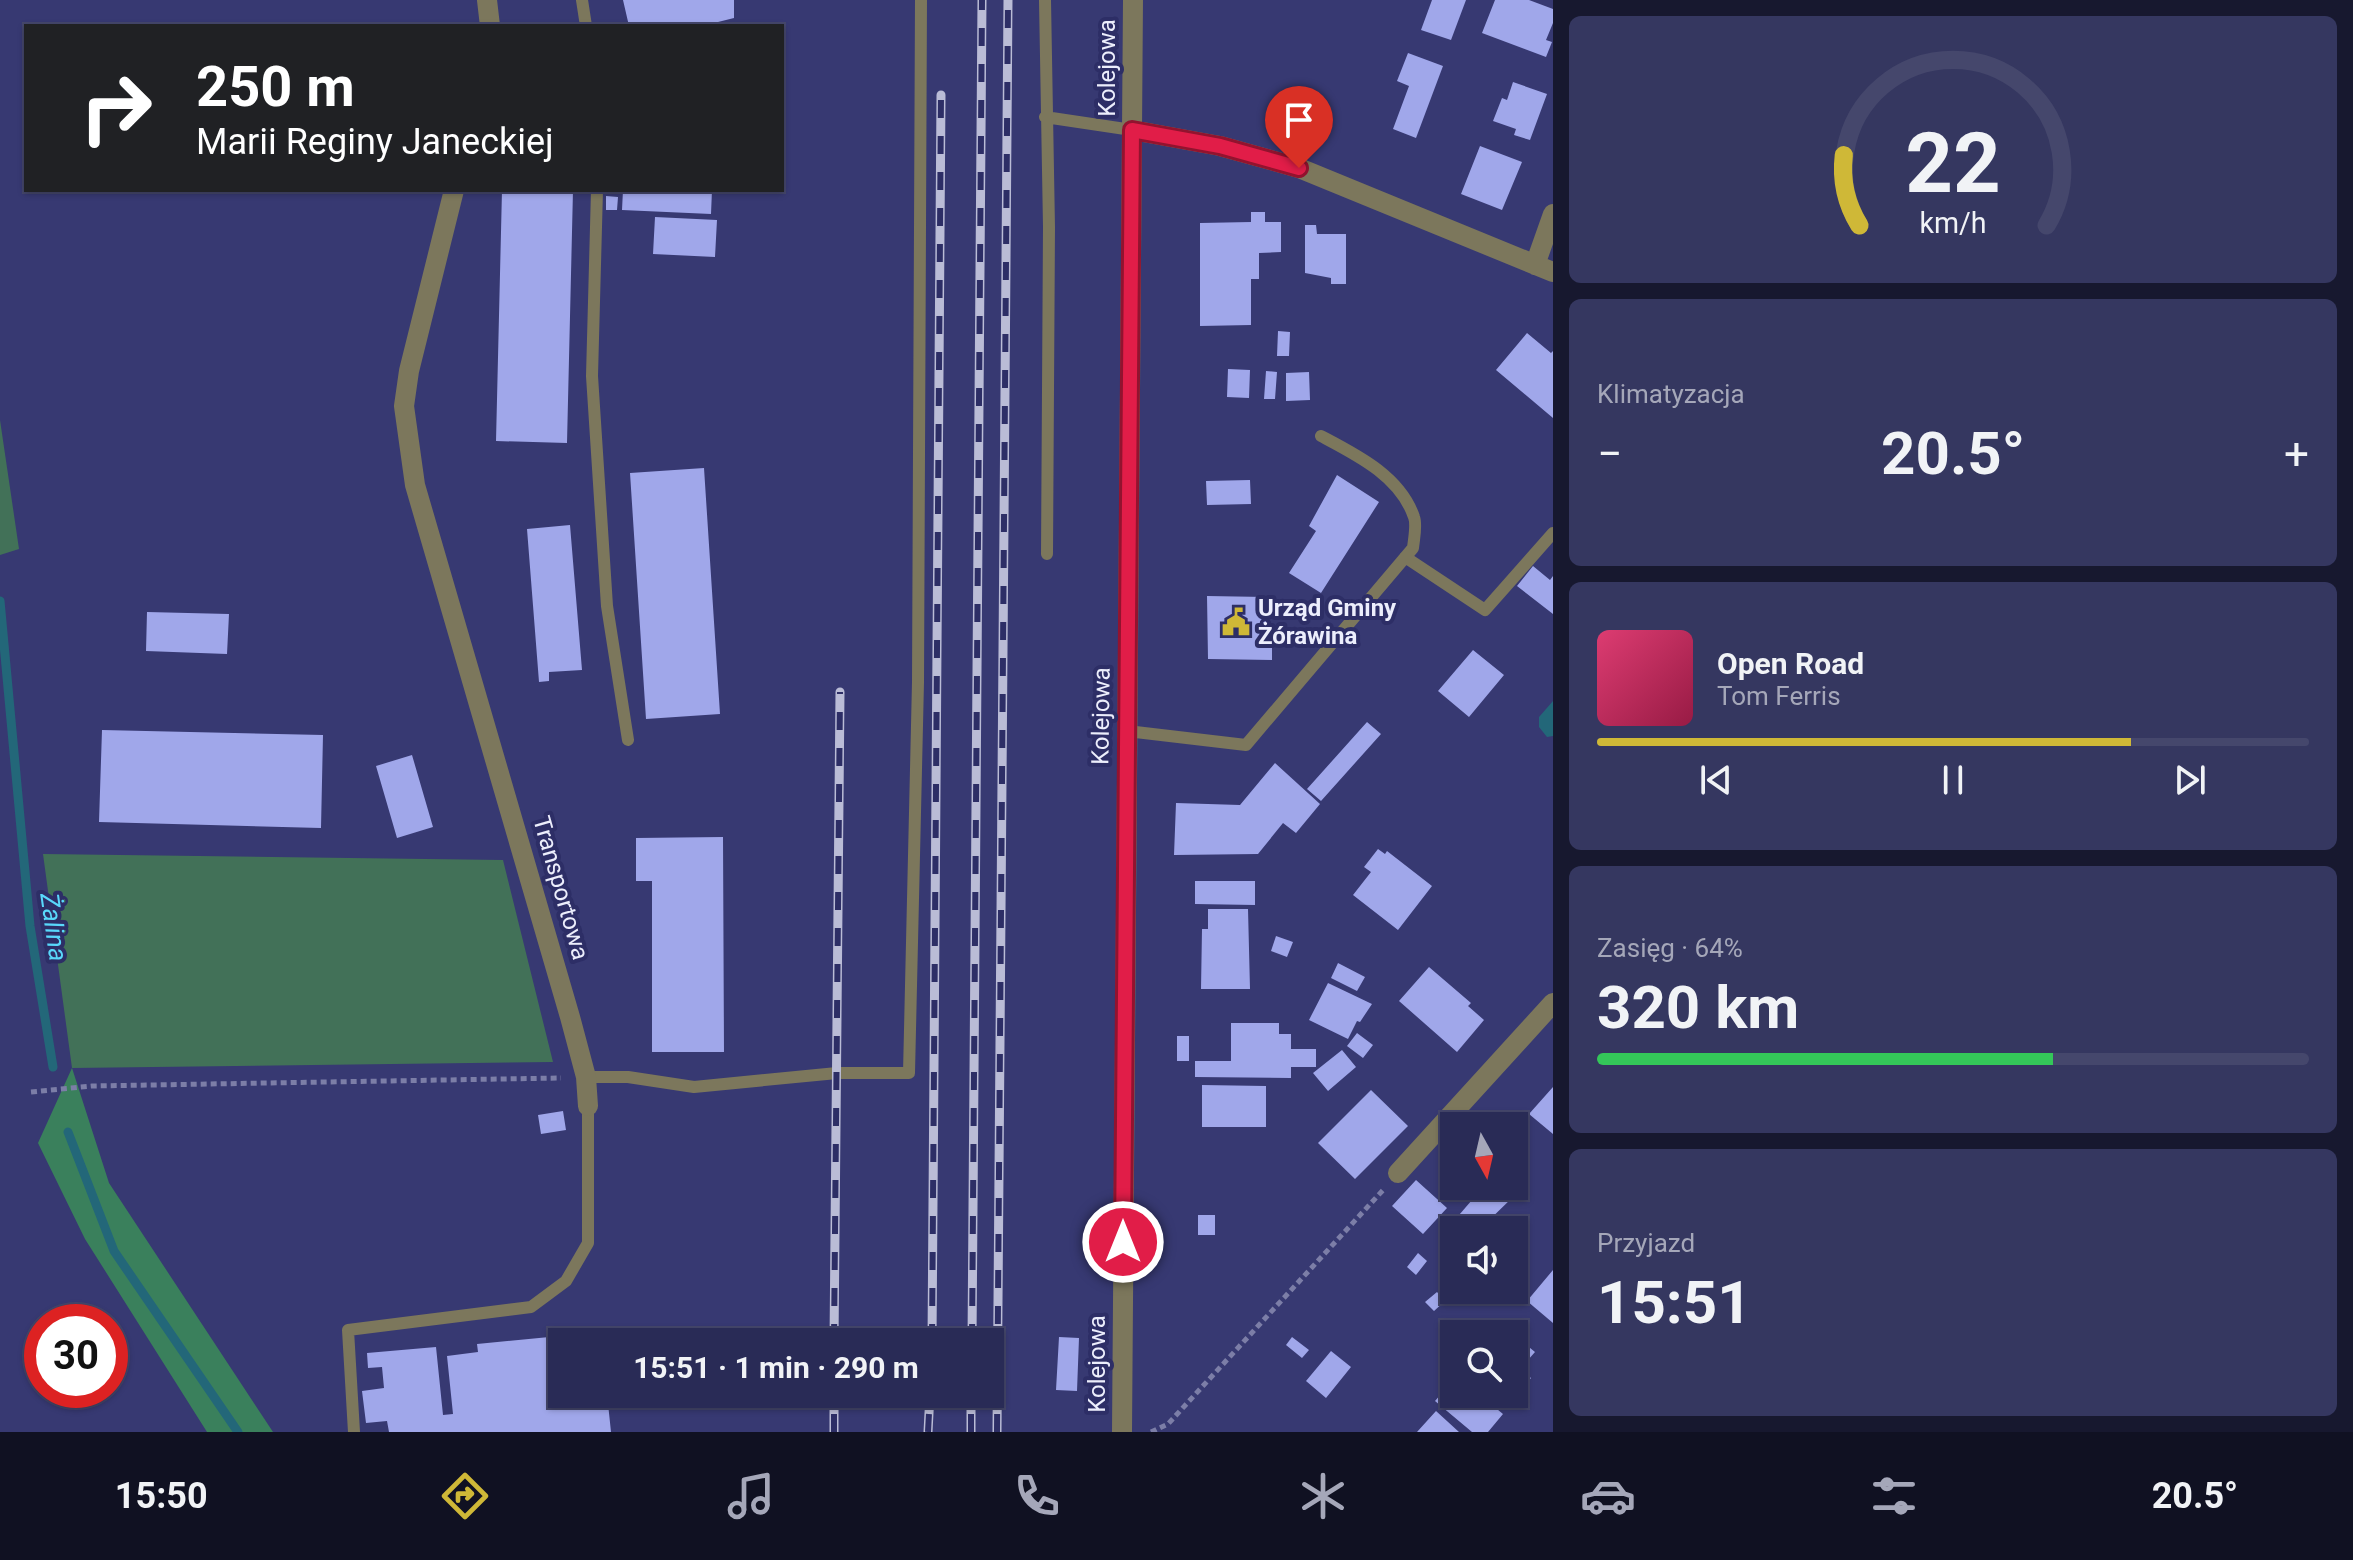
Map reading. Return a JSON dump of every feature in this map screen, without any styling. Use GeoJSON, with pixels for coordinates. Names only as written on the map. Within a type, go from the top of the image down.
{"type":"FeatureCollection","features":[{"type":"Feature","properties":{"kind":"street"},"geometry":{"type":"LineString","coordinates":[[487,0],[490,24]]}},
{"type":"Feature","properties":{"kind":"street","name":"Kolejowa"},"geometry":{"type":"LineString","coordinates":[[1122,1432],[1133,0]]}},
{"type":"Feature","properties":{"kind":"street"},"geometry":{"type":"LineString","coordinates":[[1132,130],[1220,146],[1299,168],[1544,269],[1553,214]]}},
{"type":"Feature","properties":{"kind":"street","name":"Transportowa"},"geometry":{"type":"LineString","coordinates":[[454,192],[409,371],[404,406],[415,485],[586,1077],[588,1106]]}},
{"type":"Feature","properties":{"kind":"street"},"geometry":{"type":"LineString","coordinates":[[1398,1173],[1553,1003]]}},
{"type":"Feature","properties":{"kind":"lane"},"geometry":{"type":"LineString","coordinates":[[582,0],[586,24]]}},
{"type":"Feature","properties":{"kind":"lane"},"geometry":{"type":"LineString","coordinates":[[586,1077],[628,1077],[694,1087],[837,1073],[909,1073],[918,682],[921,0]]}},
{"type":"Feature","properties":{"kind":"lane"},"geometry":{"type":"LineString","coordinates":[[1045,0],[1049,227],[1047,554]]}},
{"type":"Feature","properties":{"kind":"lane"},"geometry":{"type":"LineString","coordinates":[[1045,117],[1132,130]]}},
{"type":"Feature","properties":{"kind":"lane"},"geometry":{"type":"LineString","coordinates":[[597,192],[592,376],[607,606],[628,740]]}},
{"type":"Feature","properties":{"kind":"lane"},"geometry":{"type":"LineString","coordinates":[[1127,731],[1246,745],[1413,548],[1416,519],[1399,488],[1360,457],[1321,436]]}},
{"type":"Feature","properties":{"kind":"lane"},"geometry":{"type":"LineString","coordinates":[[1405,557],[1485,610],[1553,533]]}},
{"type":"Feature","properties":{"kind":"lane","name":"Transportowa"},"geometry":{"type":"LineString","coordinates":[[354,1432],[348,1330],[531,1307],[566,1281],[588,1243],[588,1106]]}},
{"type":"Feature","properties":{"kind":"path"},"geometry":{"type":"LineString","coordinates":[[31,1092],[92,1086],[586,1077]]}},
{"type":"Feature","properties":{"kind":"path"},"geometry":{"type":"LineString","coordinates":[[1151,1432],[1168,1424],[1398,1173]]}},
{"type":"Feature","properties":{"kind":"green space"},"geometry":{"type":"Polygon","coordinates":[[[0,420],[19,549],[0,555],[0,420]]]}},
{"type":"Feature","properties":{"kind":"green space"},"geometry":{"type":"Polygon","coordinates":[[[43,854],[503,860],[553,1062],[72,1068],[43,854]]]}},
{"type":"Feature","properties":{"kind":"green space"},"geometry":{"type":"Polygon","coordinates":[[[72,1068],[109,1183],[273,1432],[207,1432],[85,1239],[38,1143],[72,1068]]]}},
{"type":"Feature","properties":{"kind":"water"},"geometry":{"type":"Polygon","coordinates":[[[1553,701],[1553,736],[1547,737],[1539,727],[1539,717],[1553,701]]]}},
{"type":"Feature","properties":{"kind":"building"},"geometry":{"type":"Polygon","coordinates":[[[623,0],[734,0],[734,18],[718,24],[629,24],[623,0]]]}},
{"type":"Feature","properties":{"kind":"building"},"geometry":{"type":"Polygon","coordinates":[[[1432,0],[1466,0],[1451,40],[1421,30],[1432,0]]]}},
{"type":"Feature","properties":{"kind":"building"},"geometry":{"type":"Polygon","coordinates":[[[1495,0],[1529,0],[1553,9],[1553,23],[1546,40],[1552,42],[1546,57],[1482,33],[1495,0]]]}},
{"type":"Feature","properties":{"kind":"building"},"geometry":{"type":"Polygon","coordinates":[[[1408,53],[1443,66],[1416,138],[1393,129],[1409,86],[1397,81],[1408,53]]]}},
{"type":"Feature","properties":{"kind":"building"},"geometry":{"type":"Polygon","coordinates":[[[1513,82],[1547,94],[1530,140],[1514,135],[1516,129],[1493,121],[1502,98],[1507,100],[1513,82]]]}},
{"type":"Feature","properties":{"kind":"building"},"geometry":{"type":"Polygon","coordinates":[[[1480,146],[1522,162],[1502,210],[1461,194],[1480,146]]]}},
{"type":"Feature","properties":{"kind":"building"},"geometry":{"type":"Polygon","coordinates":[[[502,192],[573,192],[567,443],[496,441],[502,192]]]}},
{"type":"Feature","properties":{"kind":"building"},"geometry":{"type":"Polygon","coordinates":[[[623,192],[712,192],[711,214],[622,210],[623,192]]]}},
{"type":"Feature","properties":{"kind":"building"},"geometry":{"type":"Polygon","coordinates":[[[606,196],[618,197],[617,210],[606,210],[606,196]]]}},
{"type":"Feature","properties":{"kind":"building"},"geometry":{"type":"Polygon","coordinates":[[[1251,212],[1265,212],[1265,222],[1281,222],[1281,252],[1259,253],[1259,279],[1251,279],[1251,325],[1200,326],[1200,223],[1251,222],[1251,212]]]}},
{"type":"Feature","properties":{"kind":"building"},"geometry":{"type":"Polygon","coordinates":[[[655,217],[717,220],[715,257],[653,254],[655,217]]]}},
{"type":"Feature","properties":{"kind":"building"},"geometry":{"type":"Polygon","coordinates":[[[1305,225],[1316,225],[1317,234],[1346,234],[1346,284],[1331,284],[1331,278],[1305,273],[1305,225]]]}},
{"type":"Feature","properties":{"kind":"building"},"geometry":{"type":"Polygon","coordinates":[[[1278,331],[1290,332],[1289,356],[1277,356],[1278,331]]]}},
{"type":"Feature","properties":{"kind":"building"},"geometry":{"type":"Polygon","coordinates":[[[1527,333],[1551,353],[1553,351],[1553,418],[1496,370],[1527,333]]]}},
{"type":"Feature","properties":{"kind":"building"},"geometry":{"type":"Polygon","coordinates":[[[1228,369],[1250,370],[1249,398],[1227,397],[1228,369]]]}},
{"type":"Feature","properties":{"kind":"building"},"geometry":{"type":"Polygon","coordinates":[[[1266,371],[1277,372],[1275,399],[1264,399],[1266,371]]]}},
{"type":"Feature","properties":{"kind":"building"},"geometry":{"type":"Polygon","coordinates":[[[1309,372],[1310,400],[1286,401],[1286,373],[1309,372]]]}},
{"type":"Feature","properties":{"kind":"building"},"geometry":{"type":"Polygon","coordinates":[[[704,468],[720,714],[646,719],[630,473],[704,468]]]}},
{"type":"Feature","properties":{"kind":"building"},"geometry":{"type":"Polygon","coordinates":[[[1337,475],[1379,502],[1321,593],[1289,573],[1316,531],[1309,526],[1337,475]]]}},
{"type":"Feature","properties":{"kind":"building"},"geometry":{"type":"Polygon","coordinates":[[[1250,480],[1251,504],[1207,505],[1206,481],[1250,480]]]}},
{"type":"Feature","properties":{"kind":"building"},"geometry":{"type":"Polygon","coordinates":[[[570,525],[582,670],[549,672],[549,681],[539,682],[527,529],[570,525]]]}},
{"type":"Feature","properties":{"kind":"building"},"geometry":{"type":"Polygon","coordinates":[[[1533,566],[1550,580],[1553,576],[1553,614],[1517,586],[1533,566]]]}},
{"type":"Feature","properties":{"kind":"building"},"geometry":{"type":"Polygon","coordinates":[[[1207,596],[1266,597],[1266,630],[1272,630],[1272,660],[1208,659],[1207,596]]]}},
{"type":"Feature","properties":{"kind":"building"},"geometry":{"type":"Polygon","coordinates":[[[147,612],[229,614],[227,654],[146,651],[147,612]]]}},
{"type":"Feature","properties":{"kind":"building"},"geometry":{"type":"Polygon","coordinates":[[[1473,650],[1504,675],[1469,717],[1438,691],[1473,650]]]}},
{"type":"Feature","properties":{"kind":"building"},"geometry":{"type":"Polygon","coordinates":[[[1367,722],[1381,734],[1321,801],[1307,789],[1367,722]]]}},
{"type":"Feature","properties":{"kind":"building"},"geometry":{"type":"Polygon","coordinates":[[[102,730],[323,735],[321,828],[99,822],[102,730]]]}},
{"type":"Feature","properties":{"kind":"building"},"geometry":{"type":"Polygon","coordinates":[[[412,755],[433,827],[397,838],[376,766],[412,755]]]}},
{"type":"Feature","properties":{"kind":"building"},"geometry":{"type":"Polygon","coordinates":[[[1275,763],[1320,804],[1296,833],[1283,823],[1258,854],[1174,855],[1176,803],[1240,805],[1275,763]]]}},
{"type":"Feature","properties":{"kind":"building"},"geometry":{"type":"Polygon","coordinates":[[[723,837],[724,1052],[652,1052],[652,881],[636,881],[636,838],[723,837]]]}},
{"type":"Feature","properties":{"kind":"building"},"geometry":{"type":"Polygon","coordinates":[[[1378,849],[1385,854],[1387,851],[1432,886],[1398,930],[1353,895],[1371,872],[1364,867],[1378,849]]]}},
{"type":"Feature","properties":{"kind":"building"},"geometry":{"type":"Polygon","coordinates":[[[1195,881],[1255,881],[1255,905],[1195,904],[1195,881]]]}},
{"type":"Feature","properties":{"kind":"building"},"geometry":{"type":"Polygon","coordinates":[[[1208,909],[1248,909],[1250,989],[1201,989],[1202,929],[1208,929],[1208,909]]]}},
{"type":"Feature","properties":{"kind":"building"},"geometry":{"type":"Polygon","coordinates":[[[1276,936],[1293,942],[1287,957],[1271,951],[1276,936]]]}},
{"type":"Feature","properties":{"kind":"building"},"geometry":{"type":"Polygon","coordinates":[[[1338,963],[1365,977],[1357,991],[1331,978],[1338,963]]]}},
{"type":"Feature","properties":{"kind":"building"},"geometry":{"type":"Polygon","coordinates":[[[1429,967],[1471,1003],[1468,1006],[1484,1020],[1457,1052],[1399,1001],[1429,967]]]}},
{"type":"Feature","properties":{"kind":"building"},"geometry":{"type":"Polygon","coordinates":[[[1328,983],[1372,1004],[1360,1022],[1357,1021],[1348,1039],[1309,1020],[1328,983]]]}},
{"type":"Feature","properties":{"kind":"building"},"geometry":{"type":"Polygon","coordinates":[[[1231,1023],[1279,1023],[1279,1034],[1291,1034],[1291,1049],[1316,1049],[1316,1067],[1291,1067],[1291,1078],[1195,1077],[1195,1061],[1231,1061],[1231,1023]]]}},
{"type":"Feature","properties":{"kind":"building"},"geometry":{"type":"Polygon","coordinates":[[[1357,1033],[1373,1045],[1363,1058],[1347,1046],[1357,1033]]]}},
{"type":"Feature","properties":{"kind":"building"},"geometry":{"type":"Polygon","coordinates":[[[1177,1036],[1189,1036],[1189,1061],[1177,1061],[1177,1036]]]}},
{"type":"Feature","properties":{"kind":"building"},"geometry":{"type":"Polygon","coordinates":[[[1342,1050],[1356,1067],[1328,1091],[1313,1073],[1342,1050]]]}},
{"type":"Feature","properties":{"kind":"building"},"geometry":{"type":"Polygon","coordinates":[[[1202,1085],[1266,1086],[1266,1127],[1202,1127],[1202,1085]]]}},
{"type":"Feature","properties":{"kind":"building"},"geometry":{"type":"Polygon","coordinates":[[[1553,1087],[1553,1134],[1529,1114],[1553,1087]]]}},
{"type":"Feature","properties":{"kind":"building"},"geometry":{"type":"Polygon","coordinates":[[[1371,1090],[1408,1126],[1355,1179],[1318,1143],[1371,1090]]]}},
{"type":"Feature","properties":{"kind":"building"},"geometry":{"type":"Polygon","coordinates":[[[563,1111],[566,1130],[541,1134],[538,1115],[563,1111]]]}},
{"type":"Feature","properties":{"kind":"building"},"geometry":{"type":"Polygon","coordinates":[[[1416,1180],[1447,1208],[1423,1234],[1392,1206],[1416,1180]]]}},
{"type":"Feature","properties":{"kind":"building"},"geometry":{"type":"Polygon","coordinates":[[[1472,1200],[1510,1200],[1493,1216],[1458,1216],[1472,1200]]]}},
{"type":"Feature","properties":{"kind":"building"},"geometry":{"type":"Polygon","coordinates":[[[1198,1215],[1215,1215],[1215,1235],[1198,1235],[1198,1215]]]}},
{"type":"Feature","properties":{"kind":"building"},"geometry":{"type":"Polygon","coordinates":[[[1418,1253],[1427,1261],[1416,1275],[1407,1267],[1418,1253]]]}},
{"type":"Feature","properties":{"kind":"building"},"geometry":{"type":"Polygon","coordinates":[[[1553,1270],[1553,1323],[1528,1300],[1553,1270]]]}},
{"type":"Feature","properties":{"kind":"building"},"geometry":{"type":"Polygon","coordinates":[[[1437,1292],[1442,1304],[1434,1311],[1425,1302],[1437,1292]]]}},
{"type":"Feature","properties":{"kind":"building"},"geometry":{"type":"Polygon","coordinates":[[[548,1337],[548,1408],[608,1408],[611,1432],[389,1432],[387,1421],[366,1423],[362,1391],[384,1388],[382,1367],[368,1368],[367,1353],[436,1347],[443,1415],[453,1414],[447,1356],[478,1352],[477,1344],[548,1337]]]}},
{"type":"Feature","properties":{"kind":"building"},"geometry":{"type":"Polygon","coordinates":[[[1059,1337],[1079,1338],[1077,1391],[1056,1390],[1059,1337]]]}},
{"type":"Feature","properties":{"kind":"building"},"geometry":{"type":"Polygon","coordinates":[[[1292,1337],[1309,1350],[1302,1358],[1286,1345],[1292,1337]]]}},
{"type":"Feature","properties":{"kind":"building"},"geometry":{"type":"Polygon","coordinates":[[[1528,1346],[1535,1352],[1528,1360],[1528,1346]]]}},
{"type":"Feature","properties":{"kind":"building"},"geometry":{"type":"Polygon","coordinates":[[[1331,1351],[1351,1367],[1326,1398],[1306,1381],[1331,1351]]]}},
{"type":"Feature","properties":{"kind":"building"},"geometry":{"type":"Polygon","coordinates":[[[1443,1408],[1496,1408],[1503,1414],[1488,1432],[1472,1432],[1443,1408]]]}},
{"type":"Feature","properties":{"kind":"building"},"geometry":{"type":"Polygon","coordinates":[[[1436,1411],[1459,1432],[1417,1432],[1436,1411]]]}},
{"type":"Feature","properties":{"kind":"waterway","name":"Żalina"},"geometry":{"type":"LineString","coordinates":[[0,601],[30,926],[53,1067]]}},
{"type":"Feature","properties":{"kind":"waterway","name":"Żalina"},"geometry":{"type":"LineString","coordinates":[[68,1132],[114,1251],[238,1432]]}},
{"type":"Feature","properties":{"kind":"railway"},"geometry":{"type":"LineString","coordinates":[[972,1328],[982,0]]}},
{"type":"Feature","properties":{"kind":"railway"},"geometry":{"type":"LineString","coordinates":[[997,1432],[1008,0]]}},
{"type":"Feature","properties":{"kind":"railway"},"geometry":{"type":"LineString","coordinates":[[932,1328],[941,95]]}},
{"type":"Feature","properties":{"kind":"railway"},"geometry":{"type":"LineString","coordinates":[[834,1328],[840,692]]}},
{"type":"Feature","properties":{"kind":"railway"},"geometry":{"type":"LineString","coordinates":[[834,1408],[834,1432]]}},
{"type":"Feature","properties":{"kind":"railway"},"geometry":{"type":"LineString","coordinates":[[928,1432],[929,1408]]}},
{"type":"Feature","properties":{"kind":"railway"},"geometry":{"type":"LineString","coordinates":[[971,1408],[971,1432]]}},
{"type":"Feature","properties":{"kind":"place","name":"Urząd Gminy Żórawina"},"geometry":{"type":"Point","coordinates":[1236,622]}},
{"type":"Feature","properties":{"kind":"route"},"geometry":{"type":"LineString","coordinates":[[1123,1242],[1132,130],[1220,146],[1299,168]]}}]}
